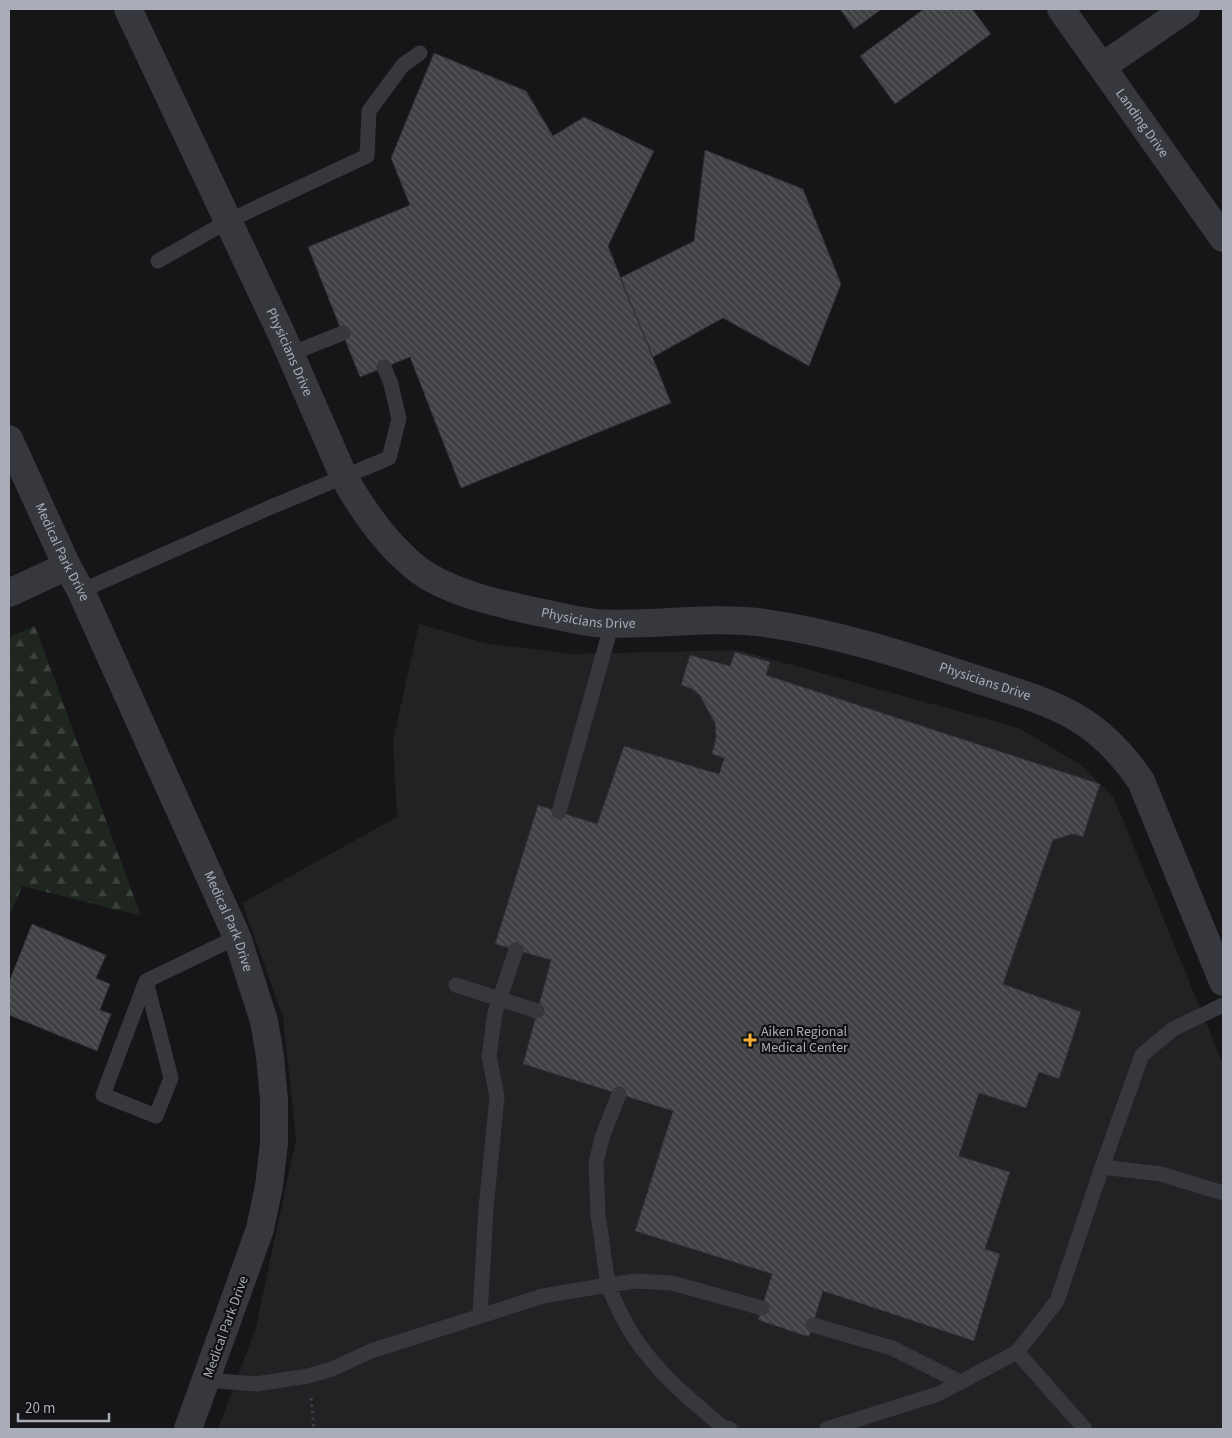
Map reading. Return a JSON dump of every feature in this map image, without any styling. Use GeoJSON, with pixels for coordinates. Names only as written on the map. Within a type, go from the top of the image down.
{"type":"FeatureCollection","features":[{"type":"Feature","properties":{"kind":"street","name":"Physicians Drive"},"geometry":{"type":"LineString","coordinates":[[128,9],[290,354],[344,477],[354,494],[401,556],[421,572],[444,584],[467,594],[522,609],[594,623],[661,623],[708,620],[754,622],[801,629],[858,642],[941,667],[1039,699],[1065,710],[1090,724],[1111,743],[1130,764],[1141,781],[1223,982]]}},
{"type":"Feature","properties":{"kind":"street","name":"Landing Drive"},"geometry":{"type":"LineString","coordinates":[[1062,9],[1223,238]]}},
{"type":"Feature","properties":{"kind":"street"},"geometry":{"type":"LineString","coordinates":[[1103,66],[1186,9]]}},
{"type":"Feature","properties":{"kind":"street","name":"Medical Park Drive"},"geometry":{"type":"LineString","coordinates":[[9,440],[67,566],[81,591],[237,937],[264,1021],[270,1056],[274,1100],[274,1143],[269,1186],[260,1229],[188,1429]]}},
{"type":"Feature","properties":{"kind":"street"},"geometry":{"type":"LineString","coordinates":[[9,593],[67,566]]}},
{"type":"Feature","properties":{"kind":"lane"},"geometry":{"type":"LineString","coordinates":[[158,261],[228,221],[367,156],[369,111],[403,65],[420,53]]}},
{"type":"Feature","properties":{"kind":"lane"},"geometry":{"type":"LineString","coordinates":[[290,354],[343,333]]}},
{"type":"Feature","properties":{"kind":"lane"},"geometry":{"type":"LineString","coordinates":[[81,591],[271,507],[389,458],[399,419],[391,384],[384,367]]}},
{"type":"Feature","properties":{"kind":"lane"},"geometry":{"type":"LineString","coordinates":[[559,812],[612,623]]}},
{"type":"Feature","properties":{"kind":"lane"},"geometry":{"type":"LineString","coordinates":[[146,980],[171,1078],[156,1116],[103,1095],[146,980],[237,937]]}},
{"type":"Feature","properties":{"kind":"lane"},"geometry":{"type":"LineString","coordinates":[[480,1316],[486,1208],[497,1097],[489,1056],[495,1013],[516,950]]}},
{"type":"Feature","properties":{"kind":"lane"},"geometry":{"type":"LineString","coordinates":[[456,985],[538,1011]]}},
{"type":"Feature","properties":{"kind":"lane"},"geometry":{"type":"LineString","coordinates":[[826,1429],[938,1394],[1017,1352],[1057,1301],[1142,1055],[1173,1029],[1223,1005]]}},
{"type":"Feature","properties":{"kind":"lane"},"geometry":{"type":"LineString","coordinates":[[619,1094],[602,1138],[596,1163],[598,1214],[608,1285],[619,1313],[634,1338],[690,1399],[725,1429]]}},
{"type":"Feature","properties":{"kind":"lane"},"geometry":{"type":"LineString","coordinates":[[1102,1167],[1161,1174],[1223,1193]]}},
{"type":"Feature","properties":{"kind":"lane"},"geometry":{"type":"LineString","coordinates":[[207,1380],[256,1384],[308,1376],[371,1351],[543,1296],[635,1281],[672,1283],[762,1308]]}},
{"type":"Feature","properties":{"kind":"lane"},"geometry":{"type":"LineString","coordinates":[[813,1325],[892,1348],[960,1382]]}},
{"type":"Feature","properties":{"kind":"lane"},"geometry":{"type":"LineString","coordinates":[[1017,1352],[1086,1429]]}},
{"type":"Feature","properties":{"kind":"path"},"geometry":{"type":"LineString","coordinates":[[308,1376],[314,1429]]}},
{"type":"Feature","properties":{"kind":"shaded area","name":"Aiken Regional Medical Center"},"geometry":{"type":"Polygon","coordinates":[[[419,624],[488,644],[573,654],[738,650],[1019,728],[1081,765],[1114,798],[1223,1064],[1223,1429],[218,1429],[256,1327],[296,1139],[283,1017],[242,903],[397,817],[393,740],[419,624]]]}},
{"type":"Feature","properties":{"kind":"green space"},"geometry":{"type":"Polygon","coordinates":[[[35,626],[141,916],[22,886],[9,917],[9,637],[35,626]]]}},
{"type":"Feature","properties":{"kind":"building"},"geometry":{"type":"Polygon","coordinates":[[[840,9],[882,9],[854,29],[840,9]]]}},
{"type":"Feature","properties":{"kind":"building"},"geometry":{"type":"Polygon","coordinates":[[[924,9],[972,9],[991,34],[895,104],[860,56],[924,9]]]}},
{"type":"Feature","properties":{"kind":"building"},"geometry":{"type":"Polygon","coordinates":[[[434,53],[526,91],[553,136],[584,117],[654,151],[608,246],[671,403],[461,488],[410,357],[360,377],[308,247],[410,205],[391,158],[434,53]]]}},
{"type":"Feature","properties":{"kind":"building"},"geometry":{"type":"Polygon","coordinates":[[[705,150],[803,189],[841,284],[809,366],[723,318],[653,357],[620,278],[694,241],[705,150]]]}},
{"type":"Feature","properties":{"kind":"building","name":"Aiken Regional Medical Center"},"geometry":{"type":"Polygon","coordinates":[[[735,652],[770,662],[766,675],[1100,784],[1083,837],[1073,834],[1053,840],[1003,984],[1081,1012],[1059,1079],[1039,1072],[1026,1108],[979,1093],[959,1156],[1010,1172],[985,1249],[1000,1254],[974,1341],[823,1291],[809,1337],[758,1320],[772,1274],[635,1231],[673,1111],[523,1064],[551,960],[495,944],[538,805],[597,824],[624,746],[719,774],[724,758],[712,754],[716,738],[715,723],[700,696],[692,689],[681,685],[690,655],[730,666],[735,652]]]}},
{"type":"Feature","properties":{"kind":"building"},"geometry":{"type":"Polygon","coordinates":[[[32,924],[106,955],[96,978],[110,984],[100,1010],[111,1014],[97,1051],[9,1015],[9,982],[32,924]]]}},
{"type":"Feature","properties":{"kind":"place","name":"Aiken Regional Medical Center"},"geometry":{"type":"Point","coordinates":[750,1040]}}]}
